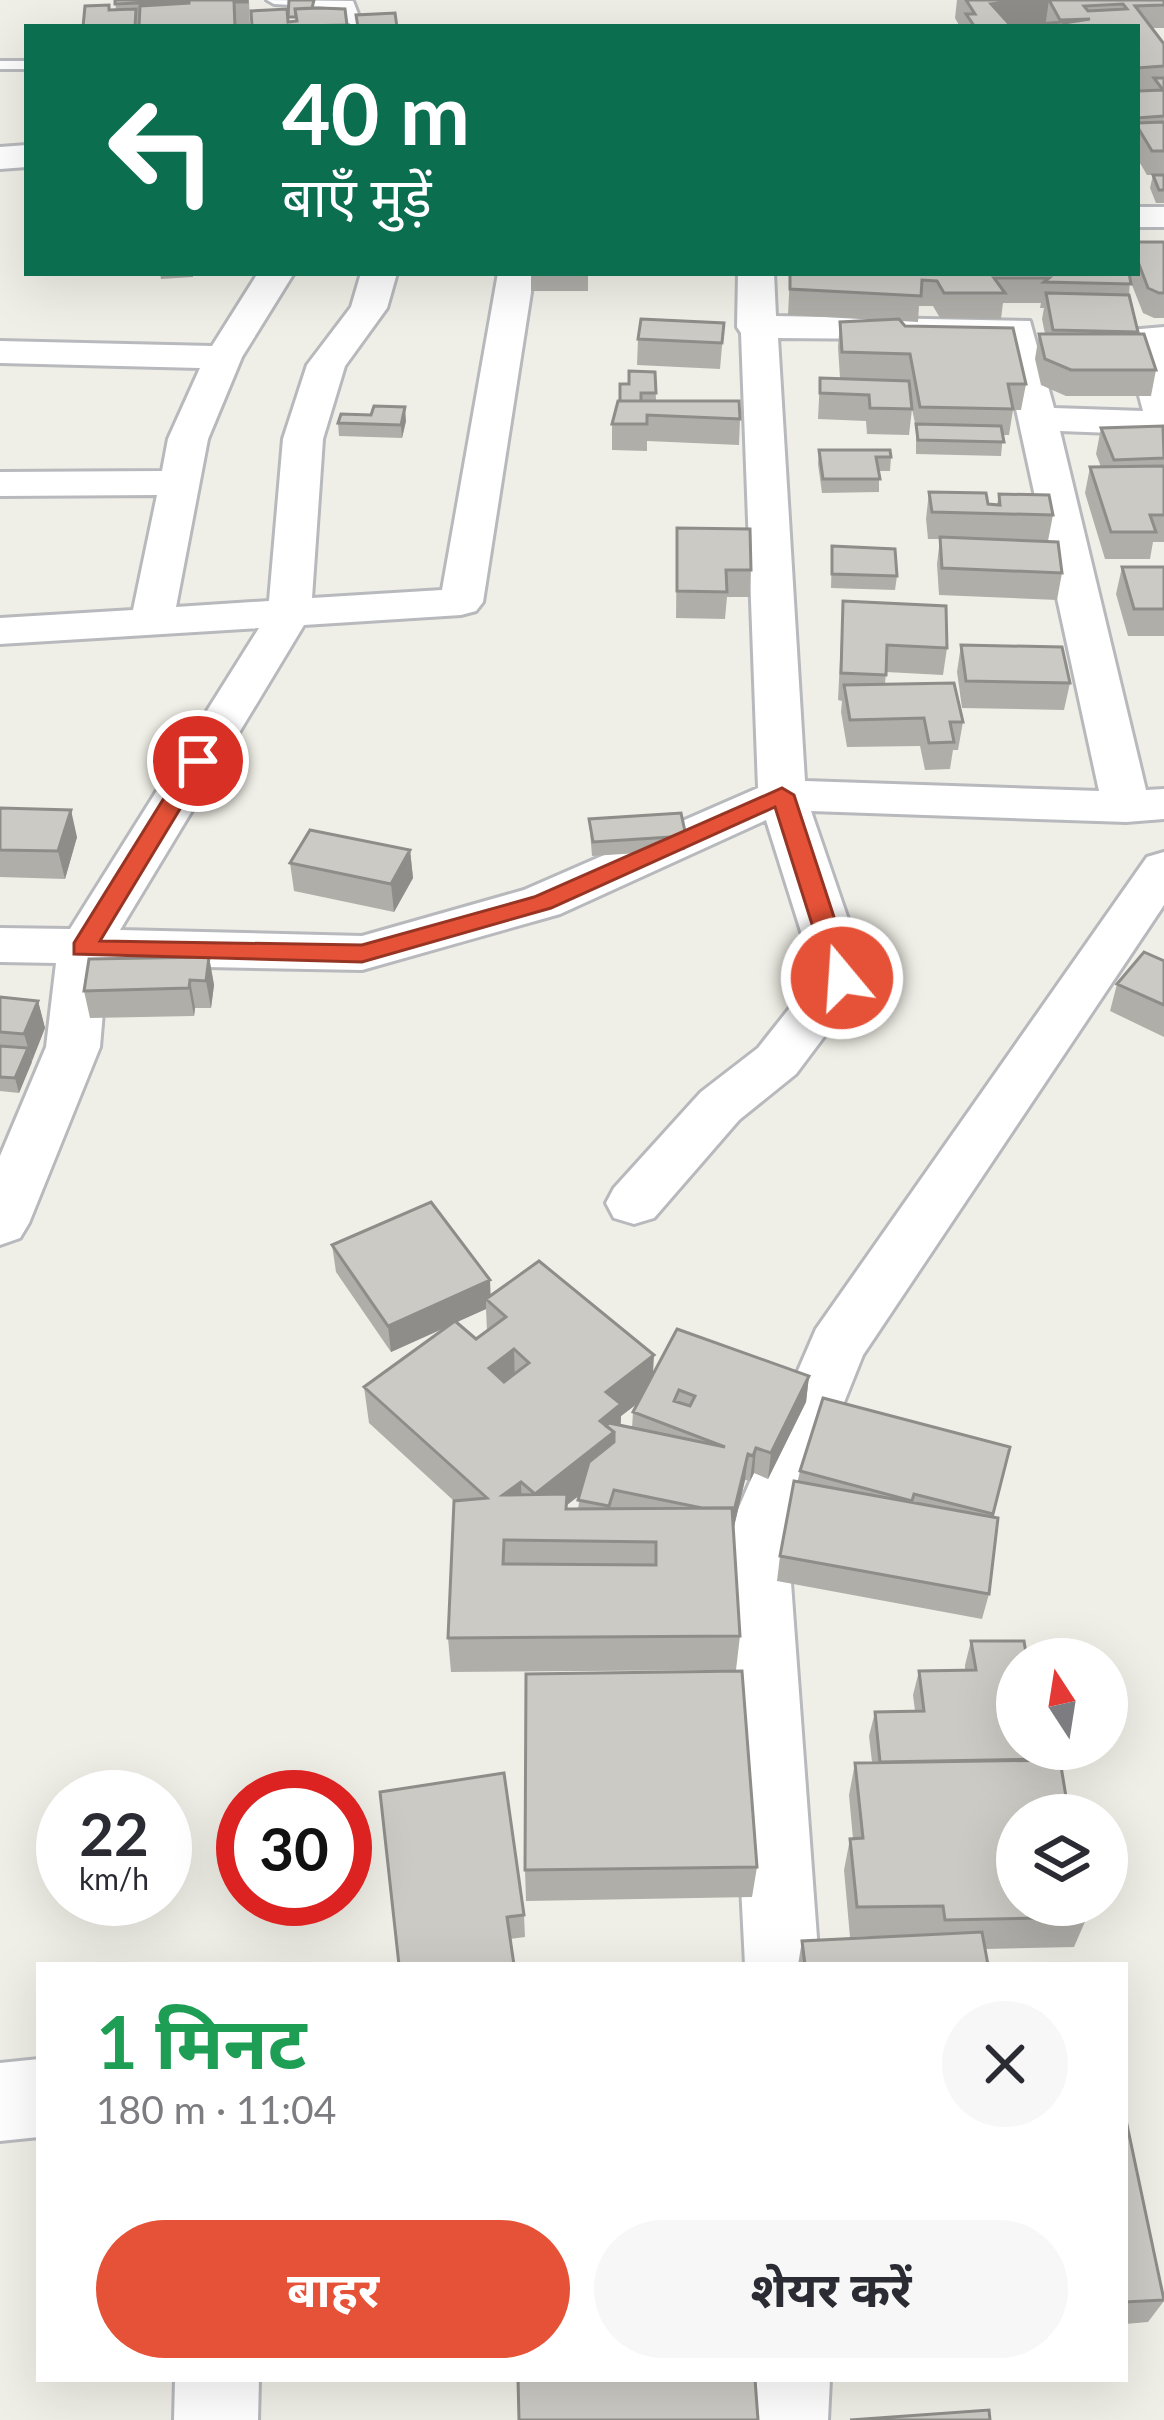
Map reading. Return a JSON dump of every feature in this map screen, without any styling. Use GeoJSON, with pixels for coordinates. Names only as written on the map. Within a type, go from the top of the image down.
{"type":"FeatureCollection","features":[{"type":"Feature","properties":{"kind":"street"},"geometry":{"type":"LineString","coordinates":[[152,621],[188,439],[223,357],[274,276]]}},
{"type":"Feature","properties":{"kind":"street"},"geometry":{"type":"LineString","coordinates":[[0,1223],[73,1047],[82,949],[290,612],[303,439],[326,365],[369,308],[378,276]]}},
{"type":"Feature","properties":{"kind":"street"},"geometry":{"type":"LineString","coordinates":[[0,631],[461,602],[515,276]]}},
{"type":"Feature","properties":{"kind":"street"},"geometry":{"type":"LineString","coordinates":[[634,1203],[720,1106],[777,1061],[842,978],[782,795],[756,276]]}},
{"type":"Feature","properties":{"kind":"street"},"geometry":{"type":"LineString","coordinates":[[0,945],[362,953],[542,902],[782,795],[1145,806],[1075,580],[1018,329],[755,327]]}},
{"type":"Feature","properties":{"kind":"street"},"geometry":{"type":"LineString","coordinates":[[1038,419],[1164,421],[1142,338],[1164,338]]}},
{"type":"Feature","properties":{"kind":"street"},"geometry":{"type":"LineString","coordinates":[[0,352],[223,357]]}},
{"type":"Feature","properties":{"kind":"street"},"geometry":{"type":"LineString","coordinates":[[0,484],[179,483]]}},
{"type":"Feature","properties":{"kind":"street"},"geometry":{"type":"LineString","coordinates":[[1075,580],[1119,580]]}},
{"type":"Feature","properties":{"kind":"street"},"geometry":{"type":"LineString","coordinates":[[782,1962],[756,1542],[837,1346],[1160,879]]}},
{"type":"Feature","properties":{"kind":"street"},"geometry":{"type":"LineString","coordinates":[[0,2102],[36,2098]]}},
{"type":"Feature","properties":{"kind":"street"},"geometry":{"type":"LineString","coordinates":[[217,2382],[217,2420]]}},
{"type":"Feature","properties":{"kind":"street"},"geometry":{"type":"LineString","coordinates":[[787,2420],[788,2382]]}},
{"type":"Feature","properties":{"kind":"lane"},"geometry":{"type":"LineString","coordinates":[[274,0],[348,4],[355,24]]}},
{"type":"Feature","properties":{"kind":"building"},"geometry":{"type":"Polygon","coordinates":[[[115,0],[186,0],[186,1],[115,4],[115,0]]]}},
{"type":"Feature","properties":{"kind":"building"},"geometry":{"type":"Polygon","coordinates":[[[247,0],[234,2],[235,24],[139,24],[140,6],[247,0]]]}},
{"type":"Feature","properties":{"kind":"building"},"geometry":{"type":"Polygon","coordinates":[[[289,0],[314,0],[312,8],[295,9],[296,17],[288,17],[289,0]]]}},
{"type":"Feature","properties":{"kind":"building"},"geometry":{"type":"Polygon","coordinates":[[[966,0],[1025,0],[991,4],[1009,24],[973,24],[966,14],[975,14],[966,0]]]}},
{"type":"Feature","properties":{"kind":"building"},"geometry":{"type":"Polygon","coordinates":[[[1049,0],[1164,0],[1164,5],[1135,6],[1164,44],[1164,66],[1140,68],[1140,24],[1064,23],[1090,19],[1060,20],[1049,0]],[[1123,4],[1084,6],[1088,11],[1127,9],[1123,4]]]}},
{"type":"Feature","properties":{"kind":"building"},"geometry":{"type":"Polygon","coordinates":[[[85,6],[136,9],[135,24],[83,24],[85,6]]]}},
{"type":"Feature","properties":{"kind":"building"},"geometry":{"type":"Polygon","coordinates":[[[287,9],[288,22],[297,21],[295,9],[345,9],[347,24],[252,24],[251,11],[287,9]]]}},
{"type":"Feature","properties":{"kind":"building"},"geometry":{"type":"Polygon","coordinates":[[[395,13],[397,24],[358,24],[356,15],[395,13]]]}},
{"type":"Feature","properties":{"kind":"building"},"geometry":{"type":"Polygon","coordinates":[[[1154,78],[1164,78],[1164,116],[1140,118],[1140,91],[1163,90],[1154,78]]]}},
{"type":"Feature","properties":{"kind":"building"},"geometry":{"type":"Polygon","coordinates":[[[1164,122],[1164,151],[1152,151],[1140,123],[1164,122]]]}},
{"type":"Feature","properties":{"kind":"building"},"geometry":{"type":"Polygon","coordinates":[[[1153,175],[1164,175],[1164,190],[1159,190],[1153,175]]]}},
{"type":"Feature","properties":{"kind":"building"},"geometry":{"type":"Polygon","coordinates":[[[1140,242],[1164,242],[1164,293],[1148,288],[1140,267],[1140,242]]]}},
{"type":"Feature","properties":{"kind":"building"},"geometry":{"type":"Polygon","coordinates":[[[790,276],[1130,276],[1131,284],[994,278],[1005,293],[944,293],[937,281],[922,280],[921,296],[790,289],[790,276]]]}},
{"type":"Feature","properties":{"kind":"building"},"geometry":{"type":"Polygon","coordinates":[[[1046,293],[1129,295],[1138,332],[1053,330],[1046,293]]]}},
{"type":"Feature","properties":{"kind":"building"},"geometry":{"type":"Polygon","coordinates":[[[641,319],[724,323],[722,343],[638,339],[641,319]]]}},
{"type":"Feature","properties":{"kind":"building"},"geometry":{"type":"Polygon","coordinates":[[[899,319],[905,326],[1013,328],[1026,384],[1008,384],[1013,409],[920,407],[910,354],[842,352],[840,322],[899,319]]]}},
{"type":"Feature","properties":{"kind":"building"},"geometry":{"type":"Polygon","coordinates":[[[1039,334],[1144,334],[1156,370],[1071,370],[1045,359],[1039,334]]]}},
{"type":"Feature","properties":{"kind":"building"},"geometry":{"type":"Polygon","coordinates":[[[629,371],[655,372],[656,393],[641,393],[641,401],[620,401],[620,384],[629,384],[629,371]]]}},
{"type":"Feature","properties":{"kind":"building"},"geometry":{"type":"Polygon","coordinates":[[[820,378],[909,381],[912,409],[870,408],[869,395],[820,393],[820,378]]]}},
{"type":"Feature","properties":{"kind":"building"},"geometry":{"type":"Polygon","coordinates":[[[618,401],[739,401],[740,419],[647,415],[647,424],[612,424],[618,401]]]}},
{"type":"Feature","properties":{"kind":"building"},"geometry":{"type":"Polygon","coordinates":[[[374,406],[405,407],[401,425],[338,423],[341,414],[371,415],[374,406]]]}},
{"type":"Feature","properties":{"kind":"building"},"geometry":{"type":"Polygon","coordinates":[[[916,424],[1001,426],[1004,442],[918,440],[916,424]]]}},
{"type":"Feature","properties":{"kind":"building"},"geometry":{"type":"Polygon","coordinates":[[[1163,426],[1164,458],[1114,460],[1101,428],[1163,426]]]}},
{"type":"Feature","properties":{"kind":"building"},"geometry":{"type":"Polygon","coordinates":[[[819,450],[890,450],[891,457],[876,457],[880,479],[823,479],[819,450]]]}},
{"type":"Feature","properties":{"kind":"building"},"geometry":{"type":"Polygon","coordinates":[[[1164,466],[1164,515],[1150,515],[1156,532],[1111,532],[1090,467],[1164,466]]]}},
{"type":"Feature","properties":{"kind":"building"},"geometry":{"type":"Polygon","coordinates":[[[929,492],[986,493],[988,504],[1000,505],[999,494],[1049,495],[1053,515],[932,512],[929,492]]]}},
{"type":"Feature","properties":{"kind":"building"},"geometry":{"type":"Polygon","coordinates":[[[677,528],[750,529],[751,570],[726,570],[727,592],[677,591],[677,528]]]}},
{"type":"Feature","properties":{"kind":"building"},"geometry":{"type":"Polygon","coordinates":[[[940,537],[1058,542],[1062,573],[942,568],[940,537]]]}},
{"type":"Feature","properties":{"kind":"building"},"geometry":{"type":"Polygon","coordinates":[[[832,546],[895,549],[897,576],[832,574],[832,546]]]}},
{"type":"Feature","properties":{"kind":"building"},"geometry":{"type":"Polygon","coordinates":[[[1122,567],[1164,567],[1164,609],[1134,609],[1122,567]]]}},
{"type":"Feature","properties":{"kind":"building"},"geometry":{"type":"Polygon","coordinates":[[[843,601],[946,606],[947,648],[887,645],[886,675],[841,673],[843,601]]]}},
{"type":"Feature","properties":{"kind":"building"},"geometry":{"type":"Polygon","coordinates":[[[961,645],[1062,647],[1070,683],[966,681],[961,645]]]}},
{"type":"Feature","properties":{"kind":"building"},"geometry":{"type":"Polygon","coordinates":[[[954,683],[963,722],[950,722],[954,742],[929,743],[924,718],[850,720],[844,685],[954,683]]]}},
{"type":"Feature","properties":{"kind":"building"},"geometry":{"type":"Polygon","coordinates":[[[0,808],[71,810],[58,851],[0,850],[0,808]]]}},
{"type":"Feature","properties":{"kind":"building"},"geometry":{"type":"Polygon","coordinates":[[[681,813],[686,836],[593,842],[589,819],[681,813]]]}},
{"type":"Feature","properties":{"kind":"building"},"geometry":{"type":"Polygon","coordinates":[[[310,830],[410,850],[391,884],[290,863],[310,830]]]}},
{"type":"Feature","properties":{"kind":"building"},"geometry":{"type":"Polygon","coordinates":[[[1144,952],[1164,961],[1164,1005],[1117,984],[1144,952]]]}},
{"type":"Feature","properties":{"kind":"building"},"geometry":{"type":"Polygon","coordinates":[[[209,957],[206,981],[190,980],[189,988],[84,991],[89,959],[209,957]]]}},
{"type":"Feature","properties":{"kind":"building"},"geometry":{"type":"Polygon","coordinates":[[[0,997],[38,1001],[24,1034],[0,1032],[0,997]]]}},
{"type":"Feature","properties":{"kind":"building"},"geometry":{"type":"Polygon","coordinates":[[[0,1046],[28,1048],[15,1078],[0,1077],[0,1046]]]}},
{"type":"Feature","properties":{"kind":"building"},"geometry":{"type":"Polygon","coordinates":[[[431,1202],[490,1280],[388,1326],[332,1245],[431,1202]]]}},
{"type":"Feature","properties":{"kind":"building"},"geometry":{"type":"Polygon","coordinates":[[[539,1261],[654,1355],[606,1392],[621,1404],[600,1421],[614,1432],[535,1494],[521,1482],[503,1495],[567,1494],[566,1509],[732,1508],[740,1636],[448,1638],[454,1501],[487,1498],[364,1387],[455,1321],[476,1339],[506,1317],[486,1299],[539,1261]],[[514,1349],[489,1368],[504,1382],[529,1363],[514,1349]],[[504,1540],[503,1564],[656,1565],[656,1542],[504,1540]]]}},
{"type":"Feature","properties":{"kind":"building"},"geometry":{"type":"Polygon","coordinates":[[[677,1329],[809,1376],[771,1453],[756,1448],[753,1456],[748,1454],[733,1515],[732,1508],[702,1508],[614,1490],[609,1506],[578,1500],[589,1462],[614,1442],[614,1432],[606,1426],[609,1423],[725,1447],[633,1412],[677,1329]],[[679,1390],[674,1401],[690,1406],[695,1396],[679,1390]]]}},
{"type":"Feature","properties":{"kind":"building"},"geometry":{"type":"Polygon","coordinates":[[[823,1398],[1010,1447],[993,1514],[914,1494],[912,1501],[800,1471],[823,1398]]]}},
{"type":"Feature","properties":{"kind":"building"},"geometry":{"type":"Polygon","coordinates":[[[794,1481],[998,1518],[989,1594],[780,1556],[794,1481]]]}},
{"type":"Feature","properties":{"kind":"building"},"geometry":{"type":"Polygon","coordinates":[[[971,1641],[996,1641],[996,1760],[880,1762],[875,1712],[924,1711],[919,1671],[976,1670],[971,1641]]]}},
{"type":"Feature","properties":{"kind":"building"},"geometry":{"type":"Polygon","coordinates":[[[742,1671],[757,1867],[525,1870],[526,1674],[742,1671]]]}},
{"type":"Feature","properties":{"kind":"building"},"geometry":{"type":"Polygon","coordinates":[[[996,1761],[996,1770],[1062,1770],[1066,1794],[996,1794],[996,1919],[945,1920],[943,1906],[857,1907],[850,1839],[863,1838],[855,1763],[996,1761]]]}},
{"type":"Feature","properties":{"kind":"building"},"geometry":{"type":"Polygon","coordinates":[[[504,1773],[524,1915],[507,1917],[514,1962],[399,1962],[380,1792],[504,1773]]]}},
{"type":"Feature","properties":{"kind":"building"},"geometry":{"type":"Polygon","coordinates":[[[982,1932],[987,1962],[805,1962],[802,1941],[982,1932]]]}},
{"type":"Feature","properties":{"kind":"building"},"geometry":{"type":"Polygon","coordinates":[[[1128,2129],[1164,2300],[1128,2302],[1128,2129]]]}},
{"type":"Feature","properties":{"kind":"building"},"geometry":{"type":"Polygon","coordinates":[[[518,2382],[755,2382],[758,2420],[519,2420],[518,2382]]]}},
{"type":"Feature","properties":{"kind":"building"},"geometry":{"type":"Polygon","coordinates":[[[989,2410],[990,2420],[850,2420],[989,2410]]]}},
{"type":"Feature","properties":{"kind":"route"},"geometry":{"type":"LineString","coordinates":[[198,761],[82,949],[362,953],[542,902],[782,795],[842,978]]}}]}
